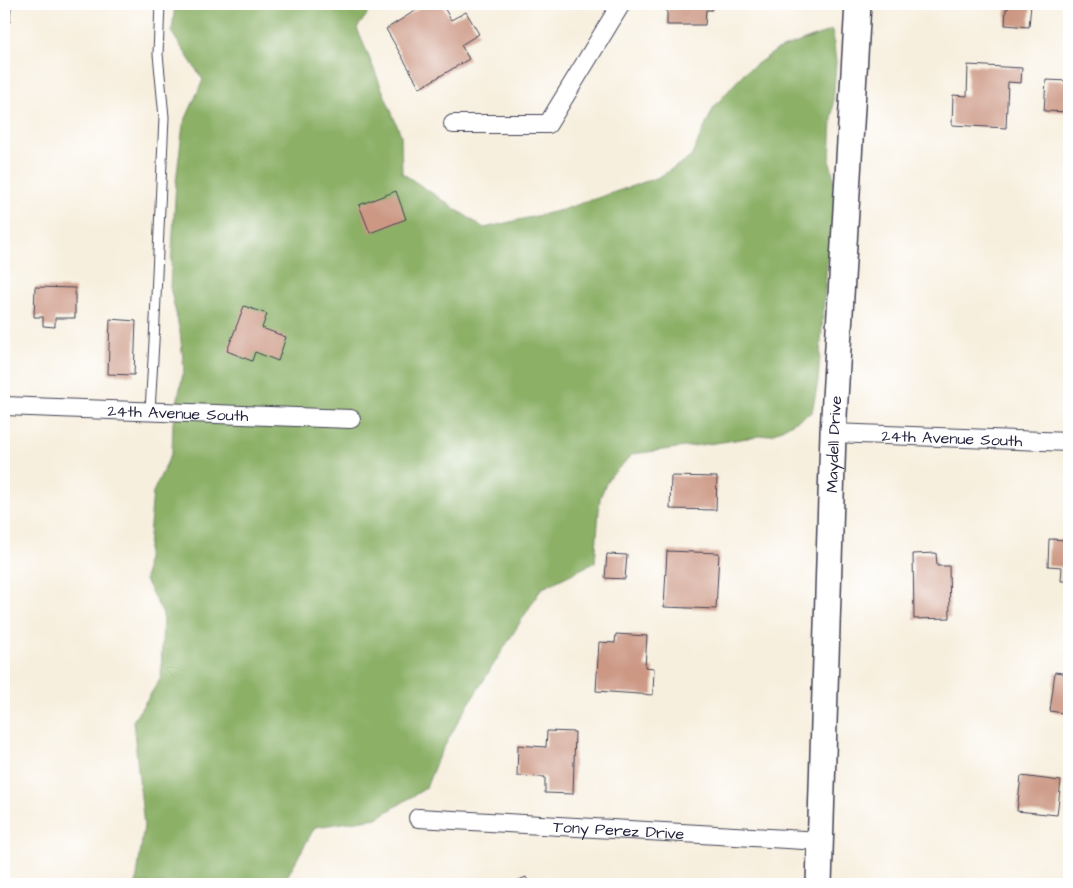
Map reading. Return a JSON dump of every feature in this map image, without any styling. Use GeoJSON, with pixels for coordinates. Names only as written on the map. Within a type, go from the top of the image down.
{"type":"FeatureCollection","features":[{"type":"Feature","properties":{"kind":"street"},"geometry":{"type":"LineString","coordinates":[[453,124],[548,124],[621,4]]}},
{"type":"Feature","properties":{"kind":"street","name":"Maydell Drive"},"geometry":{"type":"LineString","coordinates":[[819,884],[833,432],[858,4]]}},
{"type":"Feature","properties":{"kind":"street","name":"24th Avenue South"},"geometry":{"type":"LineString","coordinates":[[4,406],[351,419]]}},
{"type":"Feature","properties":{"kind":"street","name":"24th Avenue South"},"geometry":{"type":"LineString","coordinates":[[833,432],[1069,442]]}},
{"type":"Feature","properties":{"kind":"street","name":"Tony Perez Drive"},"geometry":{"type":"LineString","coordinates":[[418,818],[821,840]]}},
{"type":"Feature","properties":{"kind":"lane"},"geometry":{"type":"LineString","coordinates":[[150,412],[164,117],[158,54],[160,4]]}},
{"type":"Feature","properties":{"kind":"green space"},"geometry":{"type":"Polygon","coordinates":[[[175,4],[375,4],[357,28],[401,135],[402,173],[484,228],[562,210],[659,177],[691,157],[714,107],[744,73],[777,50],[832,30],[836,62],[830,162],[841,207],[827,262],[818,381],[812,412],[773,434],[633,454],[608,479],[600,498],[595,562],[541,589],[460,718],[437,760],[426,788],[377,818],[315,827],[283,884],[136,884],[144,826],[133,721],[161,678],[163,614],[145,580],[153,492],[172,452],[173,423],[184,369],[180,332],[170,287],[176,182],[183,125],[203,80],[172,33],[175,4]]]}},
{"type":"Feature","properties":{"kind":"building"},"geometry":{"type":"Polygon","coordinates":[[[426,4],[442,4],[451,20],[466,12],[479,34],[461,45],[469,59],[420,88],[386,29],[426,4]]]}},
{"type":"Feature","properties":{"kind":"building"},"geometry":{"type":"Polygon","coordinates":[[[667,4],[712,4],[712,10],[706,10],[705,25],[667,25],[667,4]]]}},
{"type":"Feature","properties":{"kind":"building"},"geometry":{"type":"Polygon","coordinates":[[[1009,4],[1031,4],[1029,27],[1005,25],[1006,9],[1008,9],[1009,4]]]}},
{"type":"Feature","properties":{"kind":"building"},"geometry":{"type":"Polygon","coordinates":[[[4,5],[11,5],[10,22],[4,22],[4,5]]]}},
{"type":"Feature","properties":{"kind":"building"},"geometry":{"type":"Polygon","coordinates":[[[968,65],[1022,68],[1021,83],[1008,82],[1006,128],[952,125],[953,95],[967,96],[968,65]]]}},
{"type":"Feature","properties":{"kind":"building"},"geometry":{"type":"Polygon","coordinates":[[[1046,80],[1069,81],[1069,112],[1044,111],[1046,80]]]}},
{"type":"Feature","properties":{"kind":"building"},"geometry":{"type":"Polygon","coordinates":[[[396,191],[406,219],[370,233],[359,205],[396,191]]]}},
{"type":"Feature","properties":{"kind":"building"},"geometry":{"type":"Polygon","coordinates":[[[35,287],[75,288],[75,318],[55,318],[55,327],[43,326],[43,317],[34,317],[35,287]]]}},
{"type":"Feature","properties":{"kind":"building"},"geometry":{"type":"Polygon","coordinates":[[[244,306],[267,314],[262,328],[286,337],[278,361],[255,352],[252,361],[227,351],[244,306]]]}},
{"type":"Feature","properties":{"kind":"building"},"geometry":{"type":"Polygon","coordinates":[[[110,319],[136,321],[134,375],[108,374],[110,319]]]}},
{"type":"Feature","properties":{"kind":"building"},"geometry":{"type":"Polygon","coordinates":[[[671,476],[717,477],[716,510],[670,509],[671,476]]]}},
{"type":"Feature","properties":{"kind":"building"},"geometry":{"type":"Polygon","coordinates":[[[1049,539],[1069,540],[1069,581],[1061,581],[1062,567],[1048,566],[1049,539]]]}},
{"type":"Feature","properties":{"kind":"building"},"geometry":{"type":"Polygon","coordinates":[[[667,551],[719,553],[716,609],[664,607],[667,551]]]}},
{"type":"Feature","properties":{"kind":"building"},"geometry":{"type":"Polygon","coordinates":[[[936,553],[937,566],[949,566],[950,618],[914,619],[913,554],[936,553]]]}},
{"type":"Feature","properties":{"kind":"building"},"geometry":{"type":"Polygon","coordinates":[[[607,554],[627,555],[625,579],[605,578],[607,554]]]}},
{"type":"Feature","properties":{"kind":"building"},"geometry":{"type":"Polygon","coordinates":[[[616,634],[647,636],[645,667],[654,668],[653,695],[596,691],[599,642],[615,643],[616,634]]]}},
{"type":"Feature","properties":{"kind":"building"},"geometry":{"type":"Polygon","coordinates":[[[1055,672],[1069,674],[1069,714],[1050,711],[1055,672]]]}},
{"type":"Feature","properties":{"kind":"building"},"geometry":{"type":"Polygon","coordinates":[[[547,731],[575,732],[573,794],[545,793],[545,777],[517,776],[518,745],[546,747],[547,731]]]}},
{"type":"Feature","properties":{"kind":"building"},"geometry":{"type":"Polygon","coordinates":[[[1021,776],[1061,781],[1057,815],[1017,811],[1021,776]]]}},
{"type":"Feature","properties":{"kind":"building"},"geometry":{"type":"Polygon","coordinates":[[[526,877],[529,884],[509,884],[526,877]]]}}]}
